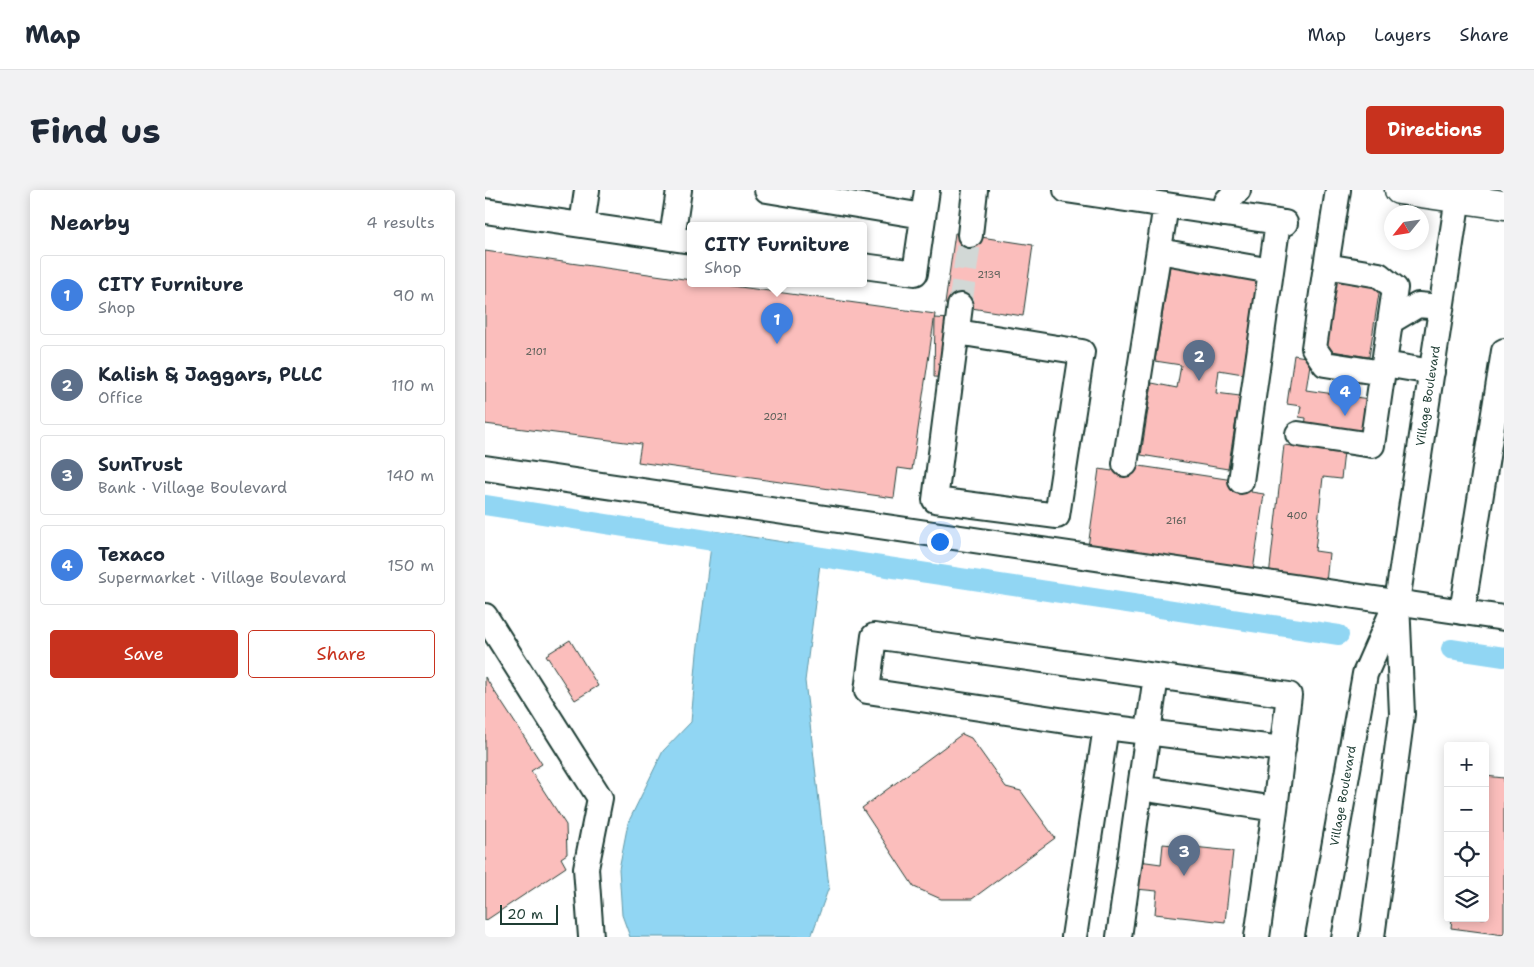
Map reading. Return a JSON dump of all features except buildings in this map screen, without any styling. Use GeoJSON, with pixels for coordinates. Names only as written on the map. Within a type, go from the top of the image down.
{"type":"FeatureCollection","features":[{"type":"Feature","properties":{"kind":"main road"},"geometry":{"type":"LineString","coordinates":[[1399,190],[1458,194],[1504,205]]}},
{"type":"Feature","properties":{"kind":"street"},"geometry":{"type":"LineString","coordinates":[[582,225],[587,190]]}},
{"type":"Feature","properties":{"kind":"street"},"geometry":{"type":"LineString","coordinates":[[485,211],[681,240],[679,190]]}},
{"type":"Feature","properties":{"kind":"street"},"geometry":{"type":"LineString","coordinates":[[767,190],[923,216]]}},
{"type":"Feature","properties":{"kind":"street"},"geometry":{"type":"LineString","coordinates":[[867,267],[915,273],[927,190]]}},
{"type":"Feature","properties":{"kind":"street"},"geometry":{"type":"LineString","coordinates":[[970,235],[975,190]]}},
{"type":"Feature","properties":{"kind":"street"},"geometry":{"type":"LineString","coordinates":[[1066,190],[1281,222],[1271,271],[1241,481]]}},
{"type":"Feature","properties":{"kind":"street"},"geometry":{"type":"LineString","coordinates":[[1224,214],[1227,201],[1238,190]]}},
{"type":"Feature","properties":{"kind":"street"},"geometry":{"type":"LineString","coordinates":[[1338,190],[1314,348],[1325,364],[1431,372]]}},
{"type":"Feature","properties":{"kind":"street","name":"Village Boulevard"},"geometry":{"type":"LineString","coordinates":[[1372,937],[1402,714],[1397,602],[1458,194]]}},
{"type":"Feature","properties":{"kind":"street"},"geometry":{"type":"LineString","coordinates":[[1125,464],[1166,205]]}},
{"type":"Feature","properties":{"kind":"street"},"geometry":{"type":"LineString","coordinates":[[1159,251],[1271,271]]}},
{"type":"Feature","properties":{"kind":"street"},"geometry":{"type":"LineString","coordinates":[[1298,434],[1372,446],[1395,288],[1379,275],[1326,266]]}},
{"type":"Feature","properties":{"kind":"street"},"geometry":{"type":"LineString","coordinates":[[1391,321],[1419,305],[1441,307]]}},
{"type":"Feature","properties":{"kind":"street"},"geometry":{"type":"LineString","coordinates":[[957,332],[1081,352],[1057,516],[935,500],[960,306]]}},
{"type":"Feature","properties":{"kind":"street"},"geometry":{"type":"LineString","coordinates":[[1462,612],[1504,351]]}},
{"type":"Feature","properties":{"kind":"street"},"geometry":{"type":"LineString","coordinates":[[485,468],[1239,574],[1397,602],[1504,618]]}},
{"type":"Feature","properties":{"kind":"street","name":"Village Boulevard"},"geometry":{"type":"LineString","coordinates":[[1318,937],[1365,674],[1397,602]]}},
{"type":"Feature","properties":{"kind":"street"},"geometry":{"type":"LineString","coordinates":[[485,616],[600,798],[585,868],[591,937]]}},
{"type":"Feature","properties":{"kind":"street"},"geometry":{"type":"LineString","coordinates":[[1257,937],[1283,749],[1289,695],[875,636],[867,691],[1147,733],[1283,749]]}},
{"type":"Feature","properties":{"kind":"street"},"geometry":{"type":"LineString","coordinates":[[1119,937],[1156,676]]}},
{"type":"Feature","properties":{"kind":"street"},"geometry":{"type":"LineString","coordinates":[[1074,937],[1106,727]]}},
{"type":"Feature","properties":{"kind":"street"},"geometry":{"type":"LineString","coordinates":[[1140,788],[1275,809]]}},
{"type":"Feature","properties":{"kind":"water"},"geometry":{"type":"Polygon","coordinates":[[[713,531],[822,548],[805,681],[829,887],[811,937],[630,937],[622,915],[619,869],[628,823],[663,751],[691,722],[697,653],[713,531]]]}},
{"type":"Feature","properties":{"kind":"waterway"},"geometry":{"type":"LineString","coordinates":[[485,505],[739,545]]}},
{"type":"Feature","properties":{"kind":"waterway"},"geometry":{"type":"LineString","coordinates":[[795,553],[1339,635]]}},
{"type":"Feature","properties":{"kind":"waterway"},"geometry":{"type":"LineString","coordinates":[[1451,649],[1504,657]]}},
{"type":"Feature","properties":{"kind":"tunnel"},"geometry":{"type":"LineString","coordinates":[[960,306],[970,235]]}},
{"type":"Feature","properties":{"kind":"place","name":"CITY Furniture"},"geometry":{"type":"Point","coordinates":[777,344]}},
{"type":"Feature","properties":{"kind":"place","name":"Kalish & Jaggars, PLLC"},"geometry":{"type":"Point","coordinates":[1199,381]}},
{"type":"Feature","properties":{"kind":"place","name":"Texaco"},"geometry":{"type":"Point","coordinates":[1345,416]}},
{"type":"Feature","properties":{"kind":"place","name":"SunTrust"},"geometry":{"type":"Point","coordinates":[1184,876]}}]}
